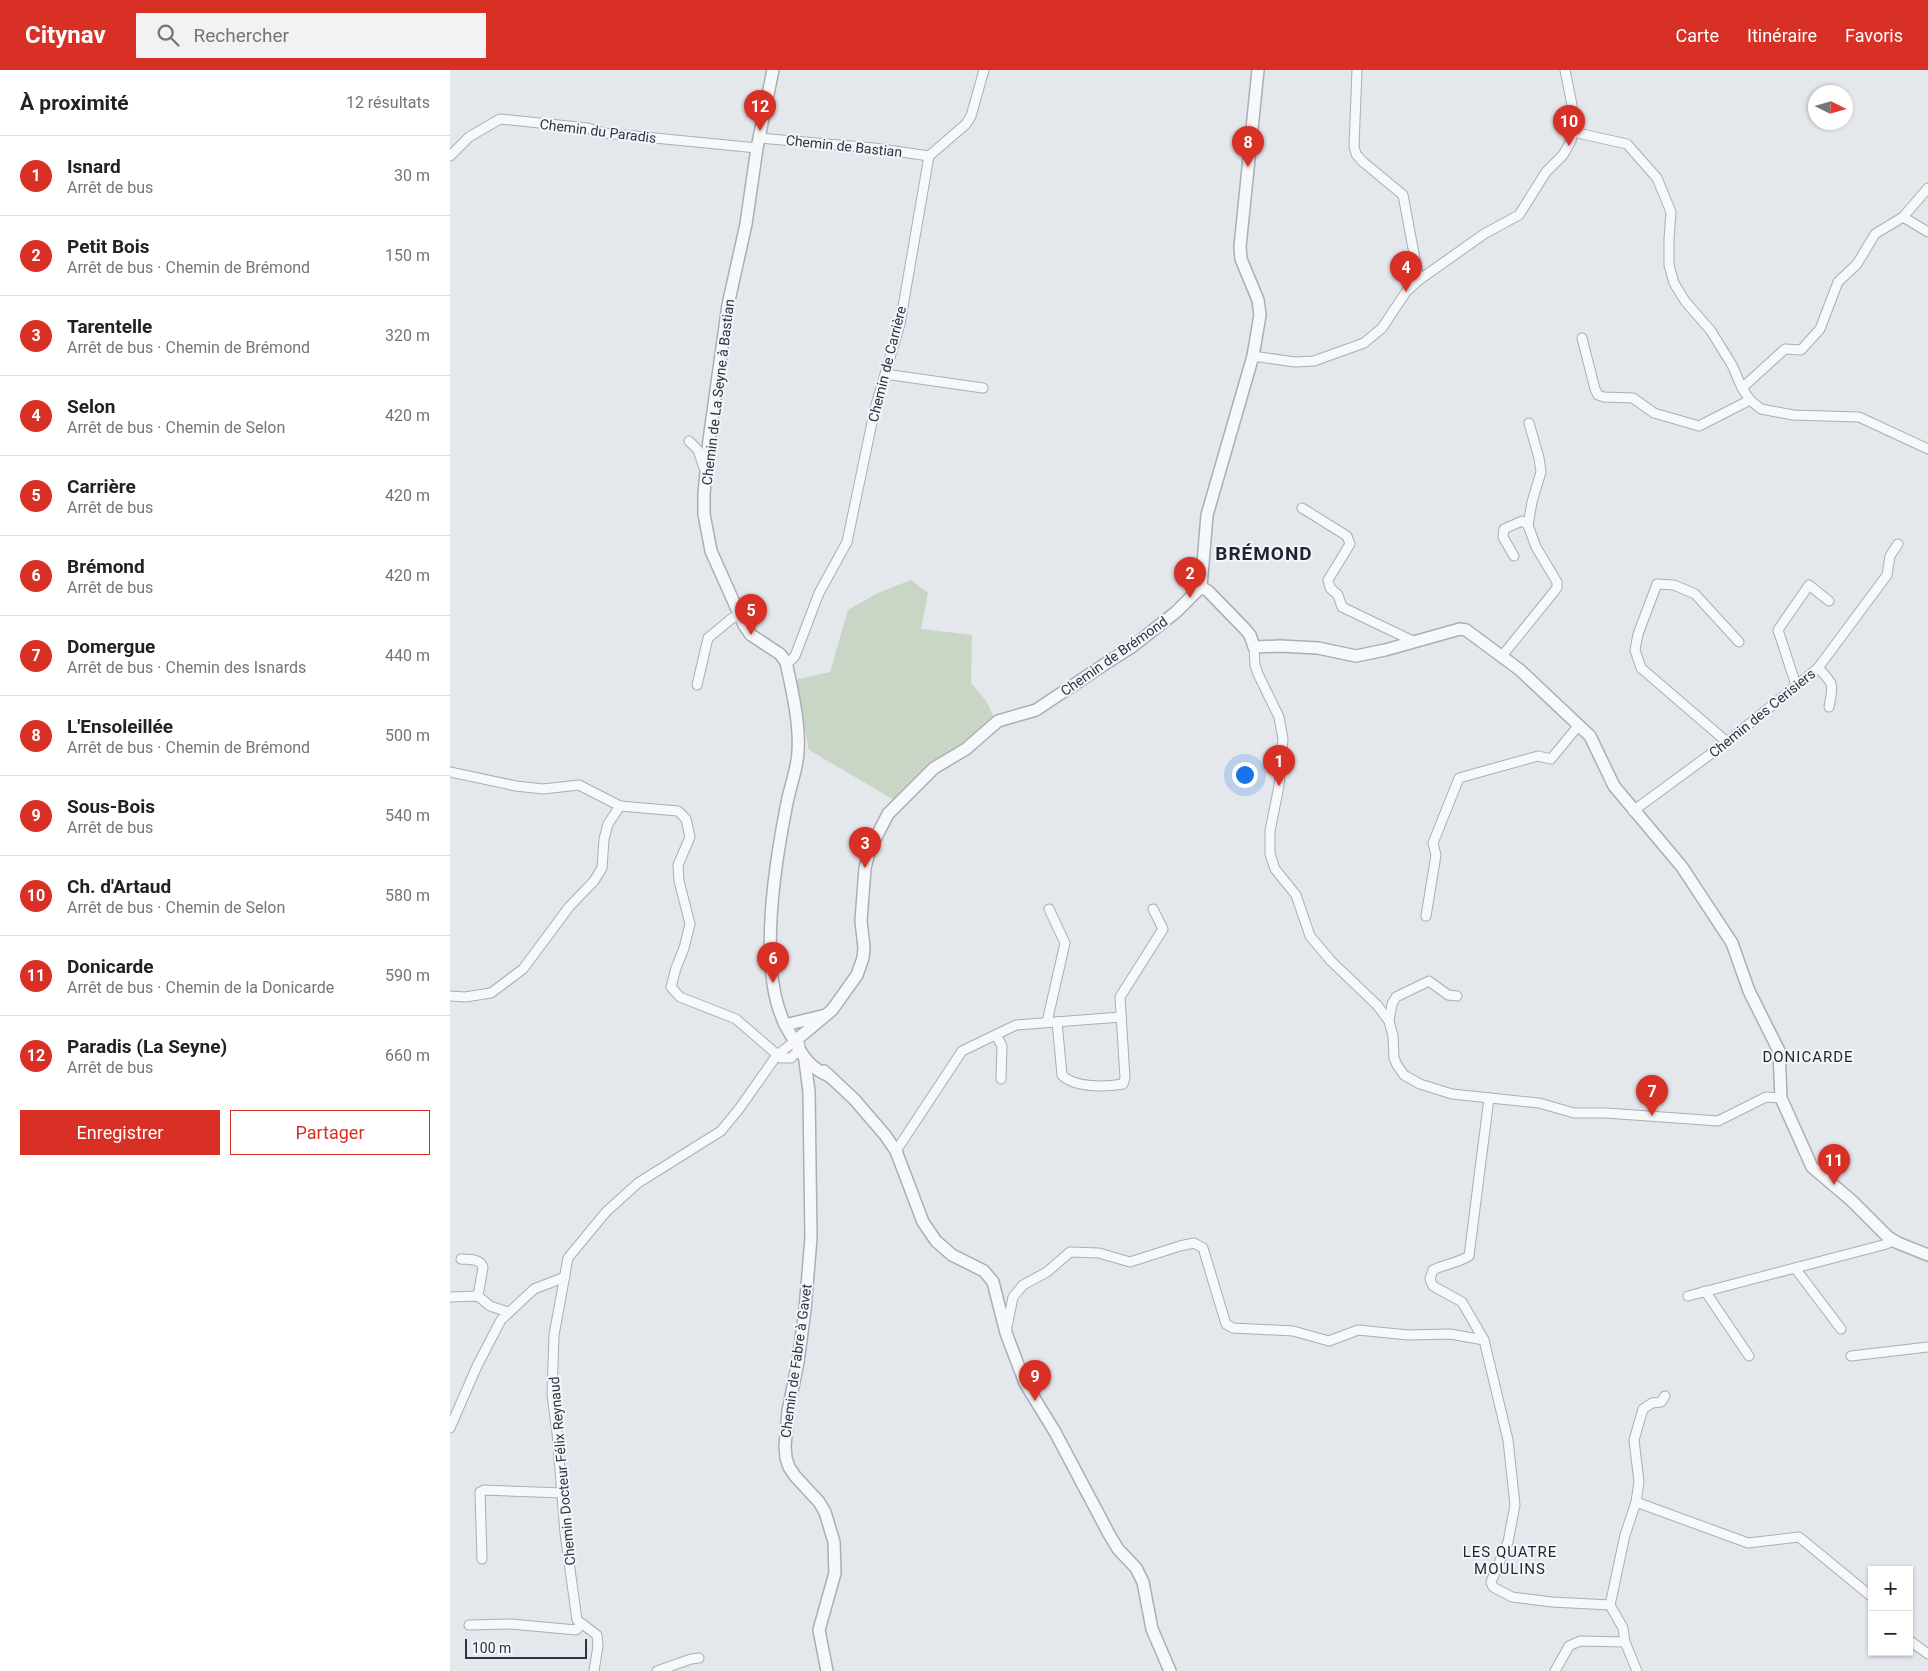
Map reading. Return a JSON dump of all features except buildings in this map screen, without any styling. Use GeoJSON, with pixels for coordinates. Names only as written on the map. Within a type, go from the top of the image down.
{"type":"FeatureCollection","features":[{"type":"Feature","properties":{"kind":"street","name":"Chemin de La Seyne à Bastian"},"geometry":{"type":"LineString","coordinates":[[773,70],[758,143],[746,224],[728,305],[709,440],[704,514],[710,551],[738,615],[751,634],[780,654],[786,662]]}},
{"type":"Feature","properties":{"kind":"street"},"geometry":{"type":"LineString","coordinates":[[929,156],[966,124],[971,116],[984,70]]}},
{"type":"Feature","properties":{"kind":"street"},"geometry":{"type":"LineString","coordinates":[[1258,70],[1240,247],[1241,259],[1260,307],[1253,356],[1207,515],[1201,587],[1250,635],[1254,647],[1255,666],[1279,716],[1283,739],[1279,786],[1270,831],[1270,854],[1275,869],[1296,895],[1310,936],[1331,961],[1377,1005],[1389,1021],[1393,1036],[1394,1058],[1397,1066],[1404,1075],[1438,1091],[1539,1103],[1574,1113],[1606,1113],[1714,1121],[1723,1120],[1766,1097],[1781,1098]]}},
{"type":"Feature","properties":{"kind":"street"},"geometry":{"type":"LineString","coordinates":[[1357,70],[1354,146],[1356,154],[1403,196],[1419,280]]}},
{"type":"Feature","properties":{"kind":"street"},"geometry":{"type":"LineString","coordinates":[[1253,356],[1295,362],[1314,361],[1356,347],[1375,335],[1382,328],[1406,292],[1419,280],[1484,234],[1519,215],[1546,172],[1569,146],[1573,132],[1572,105],[1565,70]]}},
{"type":"Feature","properties":{"kind":"street","name":"Chemin du Paradis"},"geometry":{"type":"LineString","coordinates":[[450,156],[470,137],[500,119],[588,128],[604,133],[758,143]]}},
{"type":"Feature","properties":{"kind":"street"},"geometry":{"type":"LineString","coordinates":[[1573,132],[1627,144],[1658,178],[1671,212],[1669,265],[1674,282],[1685,301],[1711,331],[1732,365],[1742,388],[1750,400],[1761,409],[1793,416],[1859,417],[1928,449]]}},
{"type":"Feature","properties":{"kind":"street","name":"Chemin de Bastian"},"geometry":{"type":"LineString","coordinates":[[758,143],[874,148],[929,156]]}},
{"type":"Feature","properties":{"kind":"street","name":"Chemin de Carrière"},"geometry":{"type":"LineString","coordinates":[[786,662],[794,656],[819,593],[847,542],[875,408],[900,324],[929,156]]}},
{"type":"Feature","properties":{"kind":"street"},"geometry":{"type":"LineString","coordinates":[[1742,388],[1784,349],[1800,350],[1820,329],[1838,282],[1856,264],[1875,234],[1903,217],[1928,188]]}},
{"type":"Feature","properties":{"kind":"street"},"geometry":{"type":"LineString","coordinates":[[1903,217],[1928,232]]}},
{"type":"Feature","properties":{"kind":"street"},"geometry":{"type":"LineString","coordinates":[[1582,338],[1598,395],[1633,398],[1654,414],[1699,426],[1750,400]]}},
{"type":"Feature","properties":{"kind":"street"},"geometry":{"type":"LineString","coordinates":[[885,374],[984,388]]}},
{"type":"Feature","properties":{"kind":"street"},"geometry":{"type":"LineString","coordinates":[[1502,656],[1557,588],[1556,582],[1536,547],[1528,525],[1540,472],[1539,458],[1529,423]]}},
{"type":"Feature","properties":{"kind":"street"},"geometry":{"type":"LineString","coordinates":[[706,475],[701,455],[694,444],[688,441],[709,440]]}},
{"type":"Feature","properties":{"kind":"street"},"geometry":{"type":"LineString","coordinates":[[1302,508],[1347,536],[1350,544],[1328,580],[1330,588],[1338,595],[1342,607],[1415,642]]}},
{"type":"Feature","properties":{"kind":"street"},"geometry":{"type":"LineString","coordinates":[[1514,556],[1503,537],[1504,529],[1522,521],[1528,525]]}},
{"type":"Feature","properties":{"kind":"street","name":"Chemin des Cerisiers"},"geometry":{"type":"LineString","coordinates":[[1633,811],[1727,742],[1818,668],[1887,575],[1890,556],[1898,544]]}},
{"type":"Feature","properties":{"kind":"street"},"geometry":{"type":"LineString","coordinates":[[1727,742],[1641,668],[1635,650],[1638,634],[1657,584],[1674,585],[1695,594],[1739,642]]}},
{"type":"Feature","properties":{"kind":"street"},"geometry":{"type":"LineString","coordinates":[[1796,685],[1778,630],[1809,585],[1829,601]]}},
{"type":"Feature","properties":{"kind":"street","name":"Chemin de Brémond"},"geometry":{"type":"LineString","coordinates":[[798,1045],[832,1010],[857,976],[863,958],[864,947],[861,921],[865,868],[873,842],[888,814],[934,768],[966,749],[998,721],[1036,710],[1133,646],[1176,612],[1201,587]]}},
{"type":"Feature","properties":{"kind":"street"},"geometry":{"type":"LineString","coordinates":[[697,685],[708,638],[731,618],[738,615]]}},
{"type":"Feature","properties":{"kind":"street"},"geometry":{"type":"LineString","coordinates":[[1254,647],[1318,648],[1356,656],[1460,629],[1466,630],[1520,670],[1590,736],[1614,786],[1682,868],[1732,943],[1749,991],[1780,1050],[1781,1098],[1812,1167],[1894,1240],[1928,1255]]}},
{"type":"Feature","properties":{"kind":"street"},"geometry":{"type":"LineString","coordinates":[[786,662],[797,725],[798,750],[797,764],[785,808],[772,903],[771,929],[773,983],[778,1006],[785,1025],[812,1064],[829,1076],[863,1108],[885,1135],[896,1151],[929,1232],[936,1241],[952,1255],[990,1276],[1006,1333],[1017,1364],[1032,1395],[1055,1432],[1109,1534],[1118,1549],[1136,1568],[1143,1582],[1152,1629],[1170,1671]]}},
{"type":"Feature","properties":{"kind":"street"},"geometry":{"type":"LineString","coordinates":[[1818,668],[1831,680],[1833,687],[1829,707]]}},
{"type":"Feature","properties":{"kind":"street"},"geometry":{"type":"LineString","coordinates":[[1426,916],[1436,855],[1433,843],[1459,778],[1538,756],[1551,759],[1579,725]]}},
{"type":"Feature","properties":{"kind":"street"},"geometry":{"type":"LineString","coordinates":[[450,772],[516,786],[543,789],[579,785],[620,806],[678,811],[686,819],[690,837],[678,865],[679,881],[690,924],[671,987],[680,996],[736,1019],[777,1054],[798,1045]]}},
{"type":"Feature","properties":{"kind":"street"},"geometry":{"type":"LineString","coordinates":[[450,996],[465,997],[491,993],[523,969],[569,907],[594,881],[602,868],[604,839],[608,824],[620,806]]}},
{"type":"Feature","properties":{"kind":"street"},"geometry":{"type":"LineString","coordinates":[[1047,1022],[1065,943],[1049,909]]}},
{"type":"Feature","properties":{"kind":"street"},"geometry":{"type":"LineString","coordinates":[[1058,1022],[1062,1075],[1068,1081],[1077,1084],[1123,1084],[1125,1078],[1120,997],[1163,929],[1153,909]]}},
{"type":"Feature","properties":{"kind":"street"},"geometry":{"type":"LineString","coordinates":[[1389,1021],[1392,1004],[1396,997],[1429,981],[1448,995],[1457,996]]}},
{"type":"Feature","properties":{"kind":"street"},"geometry":{"type":"LineString","coordinates":[[785,1025],[813,1019],[832,1010]]}},
{"type":"Feature","properties":{"kind":"street"},"geometry":{"type":"LineString","coordinates":[[896,1151],[962,1051],[1016,1025],[1121,1017]]}},
{"type":"Feature","properties":{"kind":"street"},"geometry":{"type":"LineString","coordinates":[[996,1035],[1002,1046],[1001,1079]]}},
{"type":"Feature","properties":{"kind":"street","name":"Chemin Docteur Félix Reynaud"},"geometry":{"type":"LineString","coordinates":[[594,1671],[598,1646],[597,1635],[578,1620],[565,1532],[552,1394],[554,1335],[568,1258],[606,1212],[638,1183],[721,1131],[739,1109],[777,1054]]}},
{"type":"Feature","properties":{"kind":"street","name":"Chemin de Fabre à Gavet"},"geometry":{"type":"LineString","coordinates":[[812,1064],[810,1092],[810,1254],[804,1319],[788,1411],[785,1446],[789,1467],[819,1502],[825,1512],[834,1542],[835,1572],[819,1630],[828,1671]]}},
{"type":"Feature","properties":{"kind":"street"},"geometry":{"type":"LineString","coordinates":[[1489,1098],[1469,1256],[1461,1261],[1433,1270],[1430,1279],[1433,1286],[1462,1302],[1484,1340],[1508,1440],[1515,1505],[1508,1542],[1491,1582],[1493,1587],[1512,1597],[1552,1602],[1610,1605]]}},
{"type":"Feature","properties":{"kind":"street"},"geometry":{"type":"LineString","coordinates":[[1688,1296],[1883,1245],[1894,1240]]}},
{"type":"Feature","properties":{"kind":"street"},"geometry":{"type":"LineString","coordinates":[[1006,1333],[1014,1297],[1023,1285],[1047,1272],[1070,1252],[1099,1253],[1130,1262],[1194,1243],[1204,1248],[1226,1324],[1233,1328],[1292,1331],[1329,1341],[1358,1330],[1408,1335],[1450,1334],[1484,1340]]}},
{"type":"Feature","properties":{"kind":"street"},"geometry":{"type":"LineString","coordinates":[[461,1259],[482,1263],[478,1296]]}},
{"type":"Feature","properties":{"kind":"street"},"geometry":{"type":"LineString","coordinates":[[1795,1268],[1841,1329]]}},
{"type":"Feature","properties":{"kind":"street"},"geometry":{"type":"LineString","coordinates":[[450,1428],[477,1366],[501,1320],[534,1289],[565,1277]]}},
{"type":"Feature","properties":{"kind":"street"},"geometry":{"type":"LineString","coordinates":[[1705,1291],[1749,1356]]}},
{"type":"Feature","properties":{"kind":"street"},"geometry":{"type":"LineString","coordinates":[[450,1297],[478,1296],[490,1306],[508,1312]]}},
{"type":"Feature","properties":{"kind":"street"},"geometry":{"type":"LineString","coordinates":[[1850,1356],[1928,1347]]}},
{"type":"Feature","properties":{"kind":"street"},"geometry":{"type":"LineString","coordinates":[[1637,1671],[1625,1642],[1623,1628],[1610,1605],[1625,1535],[1636,1502],[1639,1482],[1634,1440],[1643,1409],[1652,1403],[1661,1402],[1665,1396]]}},
{"type":"Feature","properties":{"kind":"street"},"geometry":{"type":"LineString","coordinates":[[482,1558],[480,1492],[484,1490],[562,1493]]}},
{"type":"Feature","properties":{"kind":"street"},"geometry":{"type":"LineString","coordinates":[[1636,1502],[1748,1542],[1799,1537],[1868,1594]]}},
{"type":"Feature","properties":{"kind":"street"},"geometry":{"type":"LineString","coordinates":[[469,1625],[511,1624],[576,1630],[582,1624]]}},
{"type":"Feature","properties":{"kind":"street"},"geometry":{"type":"LineString","coordinates":[[1554,1671],[1569,1646],[1580,1641],[1625,1642]]}},
{"type":"Feature","properties":{"kind":"street"},"geometry":{"type":"LineString","coordinates":[[1913,1643],[1928,1654]]}},
{"type":"Feature","properties":{"kind":"street"},"geometry":{"type":"LineString","coordinates":[[657,1671],[690,1659],[699,1658]]}},
{"type":"Feature","properties":{"kind":"green space"},"geometry":{"type":"Polygon","coordinates":[[[911,580],[928,593],[921,629],[972,635],[971,683],[987,702],[995,720],[896,801],[809,750],[795,680],[830,672],[848,610],[876,594],[911,580]]]}},
{"type":"Feature","properties":{"kind":"place","name":"Paradis (La Seyne)"},"geometry":{"type":"Point","coordinates":[760,131]}},
{"type":"Feature","properties":{"kind":"place","name":"Ch. d'Artaud"},"geometry":{"type":"Point","coordinates":[1569,146]}},
{"type":"Feature","properties":{"kind":"place","name":"L'Ensoleillée"},"geometry":{"type":"Point","coordinates":[1248,167]}},
{"type":"Feature","properties":{"kind":"place","name":"Selon"},"geometry":{"type":"Point","coordinates":[1406,292]}},
{"type":"Feature","properties":{"kind":"place","name":"Petit Bois"},"geometry":{"type":"Point","coordinates":[1190,598]}},
{"type":"Feature","properties":{"kind":"place","name":"Carrière"},"geometry":{"type":"Point","coordinates":[751,635]}},
{"type":"Feature","properties":{"kind":"place","name":"Isnard"},"geometry":{"type":"Point","coordinates":[1279,786]}},
{"type":"Feature","properties":{"kind":"place","name":"Tarentelle"},"geometry":{"type":"Point","coordinates":[865,868]}},
{"type":"Feature","properties":{"kind":"place","name":"Brémond"},"geometry":{"type":"Point","coordinates":[773,983]}},
{"type":"Feature","properties":{"kind":"place","name":"Domergue"},"geometry":{"type":"Point","coordinates":[1652,1116]}},
{"type":"Feature","properties":{"kind":"place","name":"Donicarde"},"geometry":{"type":"Point","coordinates":[1834,1185]}},
{"type":"Feature","properties":{"kind":"place","name":"Sous-Bois"},"geometry":{"type":"Point","coordinates":[1035,1401]}},
{"type":"Feature","properties":{"kind":"district","name":"BRÉMOND"},"geometry":{"type":"Point","coordinates":[1264,553]}},
{"type":"Feature","properties":{"kind":"district","name":"DONICARDE"},"geometry":{"type":"Point","coordinates":[1808,1057]}},
{"type":"Feature","properties":{"kind":"district","name":"LES QUATRE MOULINS"},"geometry":{"type":"Point","coordinates":[1510,1560]}}]}
